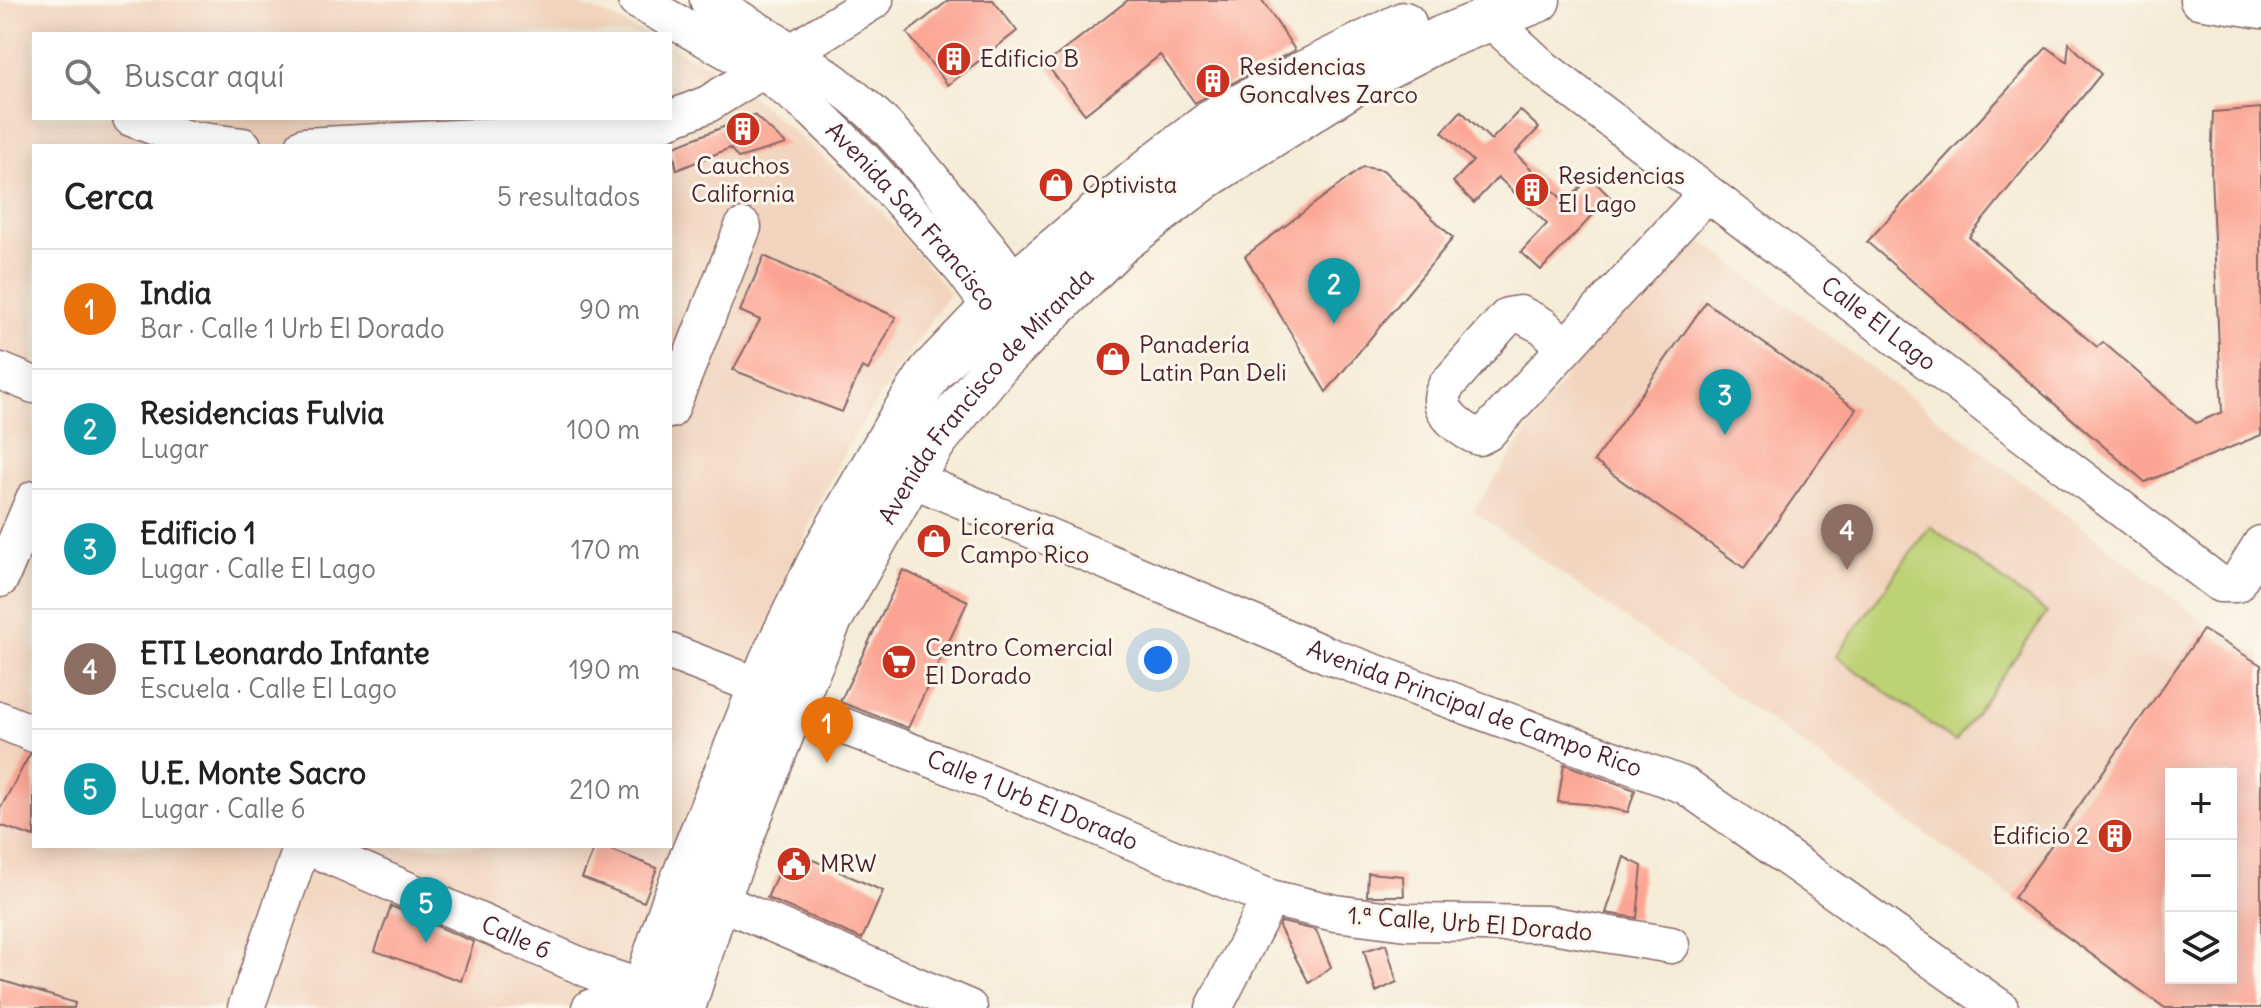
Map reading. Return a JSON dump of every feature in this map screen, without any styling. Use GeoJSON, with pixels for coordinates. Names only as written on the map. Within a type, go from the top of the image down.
{"type":"FeatureCollection","features":[{"type":"Feature","properties":{"kind":"main road","name":"Avenida Francisco de Miranda"},"geometry":{"type":"LineString","coordinates":[[663,1002],[717,900],[776,697],[827,547],[931,372],[1004,296],[1163,159],[1212,122],[1272,89],[1473,10],[1538,0]]}},
{"type":"Feature","properties":{"kind":"main road","name":"Avenida Francisco de Miranda"},"geometry":{"type":"LineString","coordinates":[[663,1002],[673,904],[776,697],[830,619],[910,478],[936,439],[998,363],[1119,243],[1205,177],[1354,83],[1442,38],[1473,10]]}},
{"type":"Feature","properties":{"kind":"street","name":"Avenida San Francisco"},"geometry":{"type":"LineString","coordinates":[[636,0],[848,92],[873,114],[946,196],[1004,296],[1037,327]]}},
{"type":"Feature","properties":{"kind":"street","name":"Avenida San Francisco"},"geometry":{"type":"LineString","coordinates":[[708,0],[764,33],[776,61]]}},
{"type":"Feature","properties":{"kind":"street"},"geometry":{"type":"LineString","coordinates":[[672,118],[708,104],[875,0]]}},
{"type":"Feature","properties":{"kind":"street"},"geometry":{"type":"LineString","coordinates":[[2198,0],[2261,10]]}},
{"type":"Feature","properties":{"kind":"street","name":"Calle El Lago"},"geometry":{"type":"LineString","coordinates":[[1473,10],[1543,68],[2220,584],[2236,584],[2261,544]]}},
{"type":"Feature","properties":{"kind":"street"},"geometry":{"type":"LineString","coordinates":[[136,120],[187,139],[227,144]]}},
{"type":"Feature","properties":{"kind":"street"},"geometry":{"type":"LineString","coordinates":[[342,144],[647,128],[667,120]]}},
{"type":"Feature","properties":{"kind":"street"},"geometry":{"type":"LineString","coordinates":[[1565,347],[1707,193]]}},
{"type":"Feature","properties":{"kind":"street"},"geometry":{"type":"LineString","coordinates":[[672,405],[743,227]]}},
{"type":"Feature","properties":{"kind":"street"},"geometry":{"type":"LineString","coordinates":[[0,371],[32,384]]}},
{"type":"Feature","properties":{"kind":"street","name":"Avenida Principal de Campo Rico"},"geometry":{"type":"LineString","coordinates":[[910,478],[1327,655],[1686,786],[2000,1008]]}},
{"type":"Feature","properties":{"kind":"street"},"geometry":{"type":"LineString","coordinates":[[0,579],[32,504]]}},
{"type":"Feature","properties":{"kind":"street","name":"Calle 1 Urb El Dorado"},"geometry":{"type":"LineString","coordinates":[[672,653],[1270,898]]}},
{"type":"Feature","properties":{"kind":"street"},"geometry":{"type":"LineString","coordinates":[[0,720],[32,733]]}},
{"type":"Feature","properties":{"kind":"street"},"geometry":{"type":"LineString","coordinates":[[246,1008],[304,848]]}},
{"type":"Feature","properties":{"kind":"street","name":"Calle 6"},"geometry":{"type":"LineString","coordinates":[[310,848],[663,1002]]}},
{"type":"Feature","properties":{"kind":"street"},"geometry":{"type":"LineString","coordinates":[[1214,1008],[1270,898]]}},
{"type":"Feature","properties":{"kind":"street","name":"1.ª Calle, Urb El Dorado"},"geometry":{"type":"LineString","coordinates":[[1270,898],[1335,913],[1407,922],[1546,924],[1671,945]]}},
{"type":"Feature","properties":{"kind":"street"},"geometry":{"type":"LineString","coordinates":[[717,900],[926,1000],[969,1008]]}},
{"type":"Feature","properties":{"kind":"street"},"geometry":{"type":"LineString","coordinates":[[583,1008],[597,973]]}},
{"type":"Feature","properties":{"kind":"street"},"geometry":{"type":"LineString","coordinates":[[590,1008],[663,1002]]}},
{"type":"Feature","properties":{"kind":"shaded area"},"geometry":{"type":"Polygon","coordinates":[[[0,0],[565,0],[607,15],[641,32],[32,32],[32,120],[672,120],[672,47],[727,75],[866,194],[950,292],[853,437],[825,489],[723,732],[631,1008],[0,1008],[0,0]]]}},
{"type":"Feature","properties":{"kind":"shaded area"},"geometry":{"type":"Polygon","coordinates":[[[1673,219],[2213,629],[2261,655],[2261,1008],[2165,1008],[1762,715],[1473,511],[1673,219]]]}},
{"type":"Feature","properties":{"kind":"green space"},"geometry":{"type":"Polygon","coordinates":[[[1930,526],[2047,613],[1955,742],[1836,656],[1930,526]]]}},
{"type":"Feature","properties":{"kind":"building","name":"Edificio B"},"geometry":{"type":"Polygon","coordinates":[[[949,0],[993,0],[1017,31],[948,85],[907,33],[949,0]]]}},
{"type":"Feature","properties":{"kind":"building","name":"Residencias Goncalves Zarco"},"geometry":{"type":"Polygon","coordinates":[[[1128,0],[1262,0],[1295,50],[1195,103],[1160,55],[1085,114],[1046,64],[1128,0]]]}},
{"type":"Feature","properties":{"kind":"building"},"geometry":{"type":"Polygon","coordinates":[[[2069,43],[2101,74],[1969,237],[2097,347],[2103,342],[2196,423],[2222,412],[2211,174],[2213,112],[2261,108],[2261,435],[2145,482],[1867,242],[2047,47],[2067,62],[2069,43]]]}},
{"type":"Feature","properties":{"kind":"building","name":"Residencias El Lago"},"geometry":{"type":"Polygon","coordinates":[[[1520,110],[1539,128],[1515,153],[1566,203],[1590,177],[1610,197],[1541,270],[1521,252],[1547,224],[1498,177],[1474,203],[1453,182],[1473,161],[1442,132],[1461,111],[1491,140],[1520,110]]]}},
{"type":"Feature","properties":{"kind":"building","name":"Cauchos California"},"geometry":{"type":"Polygon","coordinates":[[[754,115],[786,144],[738,158],[730,148],[677,170],[672,147],[754,115]]]}},
{"type":"Feature","properties":{"kind":"building"},"geometry":{"type":"Polygon","coordinates":[[[1363,167],[1383,170],[1453,238],[1326,392],[1245,256],[1363,167]]]}},
{"type":"Feature","properties":{"kind":"building"},"geometry":{"type":"Polygon","coordinates":[[[764,256],[896,317],[868,370],[862,367],[842,412],[733,370],[760,320],[740,311],[764,256]]]}},
{"type":"Feature","properties":{"kind":"building"},"geometry":{"type":"Polygon","coordinates":[[[1706,302],[1856,409],[1744,568],[1594,461],[1706,302]]]}},
{"type":"Feature","properties":{"kind":"building","name":"Centro Comercial El Dorado"},"geometry":{"type":"Polygon","coordinates":[[[903,570],[968,601],[908,728],[840,702],[903,570]]]}},
{"type":"Feature","properties":{"kind":"building","name":"Edificio 2"},"geometry":{"type":"Polygon","coordinates":[[[2203,630],[2261,665],[2261,1008],[2165,1008],[2014,898],[2203,630]]]}},
{"type":"Feature","properties":{"kind":"building"},"geometry":{"type":"Polygon","coordinates":[[[32,754],[32,836],[0,825],[0,809],[32,754]]]}},
{"type":"Feature","properties":{"kind":"building"},"geometry":{"type":"Polygon","coordinates":[[[1564,764],[1635,790],[1628,812],[1558,802],[1564,764]]]}},
{"type":"Feature","properties":{"kind":"building"},"geometry":{"type":"Polygon","coordinates":[[[594,848],[607,848],[657,868],[644,902],[582,878],[594,848]]]}},
{"type":"Feature","properties":{"kind":"building"},"geometry":{"type":"Polygon","coordinates":[[[788,849],[883,891],[862,939],[767,898],[788,849]]]}},
{"type":"Feature","properties":{"kind":"building"},"geometry":{"type":"Polygon","coordinates":[[[1624,857],[1642,866],[1637,918],[1606,913],[1624,857]]]}},
{"type":"Feature","properties":{"kind":"building"},"geometry":{"type":"Polygon","coordinates":[[[1368,873],[1403,876],[1404,896],[1367,896],[1368,873]]]}},
{"type":"Feature","properties":{"kind":"building"},"geometry":{"type":"Polygon","coordinates":[[[391,906],[474,942],[461,981],[375,951],[391,906]]]}},
{"type":"Feature","properties":{"kind":"building"},"geometry":{"type":"Polygon","coordinates":[[[1281,922],[1316,930],[1331,967],[1309,983],[1279,927],[1281,922]]]}},
{"type":"Feature","properties":{"kind":"building"},"geometry":{"type":"Polygon","coordinates":[[[1386,944],[1397,982],[1376,992],[1364,951],[1386,944]]]}},
{"type":"Feature","properties":{"kind":"building"},"geometry":{"type":"Polygon","coordinates":[[[0,980],[75,1003],[74,1008],[0,1008],[0,980]]]}},
{"type":"Feature","properties":{"kind":"place","name":"Edificio B"},"geometry":{"type":"Point","coordinates":[954,59]}},
{"type":"Feature","properties":{"kind":"place","name":"Residencias Goncalves Zarco"},"geometry":{"type":"Point","coordinates":[1213,81]}},
{"type":"Feature","properties":{"kind":"place","name":"Cauchos California"},"geometry":{"type":"Point","coordinates":[743,129]}},
{"type":"Feature","properties":{"kind":"place","name":"Optivista"},"geometry":{"type":"Point","coordinates":[1056,185]}},
{"type":"Feature","properties":{"kind":"place","name":"Residencias El Lago"},"geometry":{"type":"Point","coordinates":[1532,190]}},
{"type":"Feature","properties":{"kind":"place","name":"Residencias Fulvia"},"geometry":{"type":"Point","coordinates":[1334,324]}},
{"type":"Feature","properties":{"kind":"place","name":"Panadería Latin Pan Deli"},"geometry":{"type":"Point","coordinates":[1113,359]}},
{"type":"Feature","properties":{"kind":"place","name":"Edificio 1"},"geometry":{"type":"Point","coordinates":[1725,435]}},
{"type":"Feature","properties":{"kind":"place","name":"Licorería Campo Rico"},"geometry":{"type":"Point","coordinates":[934,541]}},
{"type":"Feature","properties":{"kind":"place","name":"ETI Leonardo Infante"},"geometry":{"type":"Point","coordinates":[1847,570]}},
{"type":"Feature","properties":{"kind":"place","name":"Centro Comercial El Dorado"},"geometry":{"type":"Point","coordinates":[899,662]}},
{"type":"Feature","properties":{"kind":"place","name":"India"},"geometry":{"type":"Point","coordinates":[827,763]}},
{"type":"Feature","properties":{"kind":"place","name":"Edificio 2"},"geometry":{"type":"Point","coordinates":[2115,836]}},
{"type":"Feature","properties":{"kind":"place","name":"MRW"},"geometry":{"type":"Point","coordinates":[794,864]}},
{"type":"Feature","properties":{"kind":"place","name":"U.E. Monte Sacro"},"geometry":{"type":"Point","coordinates":[426,943]}}]}
